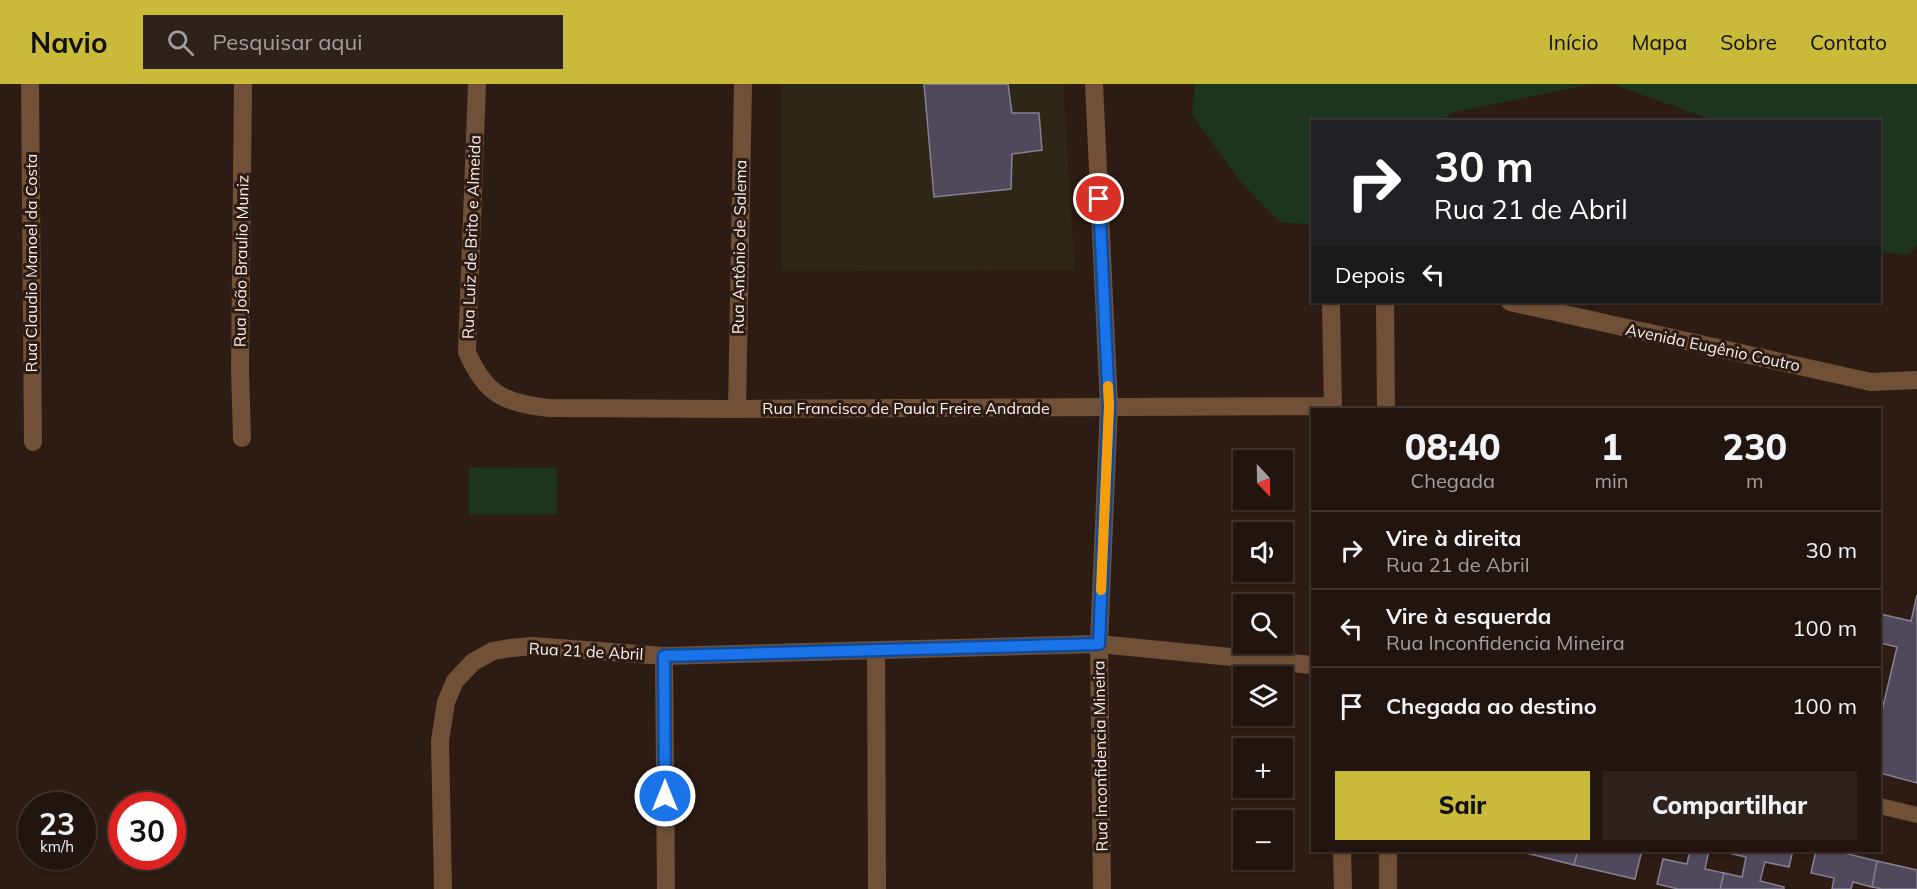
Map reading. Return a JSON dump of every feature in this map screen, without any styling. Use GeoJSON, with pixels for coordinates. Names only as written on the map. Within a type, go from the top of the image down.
{"type":"FeatureCollection","features":[{"type":"Feature","properties":{"kind":"street","name":"Rua Claudio Manoel da Costa"},"geometry":{"type":"LineString","coordinates":[[30,84],[33,442]]}},
{"type":"Feature","properties":{"kind":"street","name":"Rua João Braulio Muniz"},"geometry":{"type":"LineString","coordinates":[[242,438],[240,369],[243,84]]}},
{"type":"Feature","properties":{"kind":"street","name":"Rua Luiz de Brito e Almeida"},"geometry":{"type":"LineString","coordinates":[[477,84],[467,352],[475,371],[485,384]]}},
{"type":"Feature","properties":{"kind":"street","name":"Rua Antônio de Salema"},"geometry":{"type":"LineString","coordinates":[[737,409],[743,84]]}},
{"type":"Feature","properties":{"kind":"street","name":"Rua Inconfidencia Mineira"},"geometry":{"type":"LineString","coordinates":[[1094,84],[1109,406],[1099,644],[1102,889]]}},
{"type":"Feature","properties":{"kind":"street"},"geometry":{"type":"LineString","coordinates":[[1331,303],[1333,408]]}},
{"type":"Feature","properties":{"kind":"street"},"geometry":{"type":"LineString","coordinates":[[1385,303],[1386,408]]}},
{"type":"Feature","properties":{"kind":"street","name":"Avenida Eugênio Coutro"},"geometry":{"type":"LineString","coordinates":[[1515,303],[1871,381],[1917,380]]}},
{"type":"Feature","properties":{"kind":"street","name":"Rua Francisco de Paula Freire Andrade"},"geometry":{"type":"LineString","coordinates":[[485,384],[502,398],[519,404],[549,408],[1109,406],[1333,408]]}},
{"type":"Feature","properties":{"kind":"street","name":"Rua 21 de Abril"},"geometry":{"type":"LineString","coordinates":[[443,889],[440,741],[446,702],[455,681],[473,662],[493,651],[532,646],[664,656],[1099,644],[1311,664]]}},
{"type":"Feature","properties":{"kind":"street"},"geometry":{"type":"LineString","coordinates":[[876,650],[877,889]]}},
{"type":"Feature","properties":{"kind":"street"},"geometry":{"type":"LineString","coordinates":[[664,656],[666,889]]}},
{"type":"Feature","properties":{"kind":"street"},"geometry":{"type":"LineString","coordinates":[[1342,852],[1343,889]]}},
{"type":"Feature","properties":{"kind":"street"},"geometry":{"type":"LineString","coordinates":[[1388,852],[1388,889]]}},
{"type":"Feature","properties":{"kind":"lane"},"geometry":{"type":"LineString","coordinates":[[1881,806],[1917,815]]}},
{"type":"Feature","properties":{"kind":"shaded area"},"geometry":{"type":"Polygon","coordinates":[[[782,84],[1063,84],[1075,270],[782,271],[782,84]]]}},
{"type":"Feature","properties":{"kind":"green space"},"geometry":{"type":"Polygon","coordinates":[[[1195,84],[1591,84],[1451,113],[1446,120],[1311,120],[1311,225],[1280,222],[1238,179],[1192,114],[1195,84]]]}},
{"type":"Feature","properties":{"kind":"green space"},"geometry":{"type":"Polygon","coordinates":[[[1612,84],[1917,84],[1917,245],[1908,255],[1881,252],[1881,120],[1713,120],[1612,84]]]}},
{"type":"Feature","properties":{"kind":"green space"},"geometry":{"type":"Polygon","coordinates":[[[469,467],[557,468],[557,514],[469,514],[469,467]]]}},
{"type":"Feature","properties":{"kind":"building"},"geometry":{"type":"Polygon","coordinates":[[[924,84],[1008,84],[1012,113],[1039,113],[1042,150],[1012,154],[1011,189],[934,197],[924,84]]]}},
{"type":"Feature","properties":{"kind":"building"},"geometry":{"type":"Polygon","coordinates":[[[1917,595],[1917,783],[1881,773],[1881,715],[1897,647],[1881,643],[1881,614],[1911,621],[1917,595]]]}},
{"type":"Feature","properties":{"kind":"building"},"geometry":{"type":"Polygon","coordinates":[[[1522,852],[1577,852],[1574,865],[1522,852]]]}},
{"type":"Feature","properties":{"kind":"building"},"geometry":{"type":"Polygon","coordinates":[[[1577,852],[1641,854],[1635,879],[1574,865],[1577,852]]]}},
{"type":"Feature","properties":{"kind":"building"},"geometry":{"type":"Polygon","coordinates":[[[1690,852],[1709,852],[1705,869],[1724,873],[1720,889],[1678,889],[1657,884],[1663,859],[1687,864],[1690,852]]]}},
{"type":"Feature","properties":{"kind":"building"},"geometry":{"type":"Polygon","coordinates":[[[1793,852],[1789,867],[1765,862],[1760,881],[1784,887],[1784,889],[1720,889],[1724,873],[1742,877],[1746,857],[1728,853],[1793,852]]]}},
{"type":"Feature","properties":{"kind":"building"},"geometry":{"type":"Polygon","coordinates":[[[1816,852],[1840,852],[1877,861],[1872,887],[1853,882],[1851,889],[1832,889],[1834,878],[1811,873],[1816,852]]]}},
{"type":"Feature","properties":{"kind":"building"},"geometry":{"type":"Polygon","coordinates":[[[1877,861],[1917,870],[1917,889],[1872,887],[1877,861]]]}},
{"type":"Feature","properties":{"kind":"slow traffic"},"geometry":{"type":"LineString","coordinates":[[1101,590],[1108,386]]}},
{"type":"Feature","properties":{"kind":"route"},"geometry":{"type":"LineString","coordinates":[[665,796],[664,656],[1099,644],[1109,406],[1099,199]]}}]}
